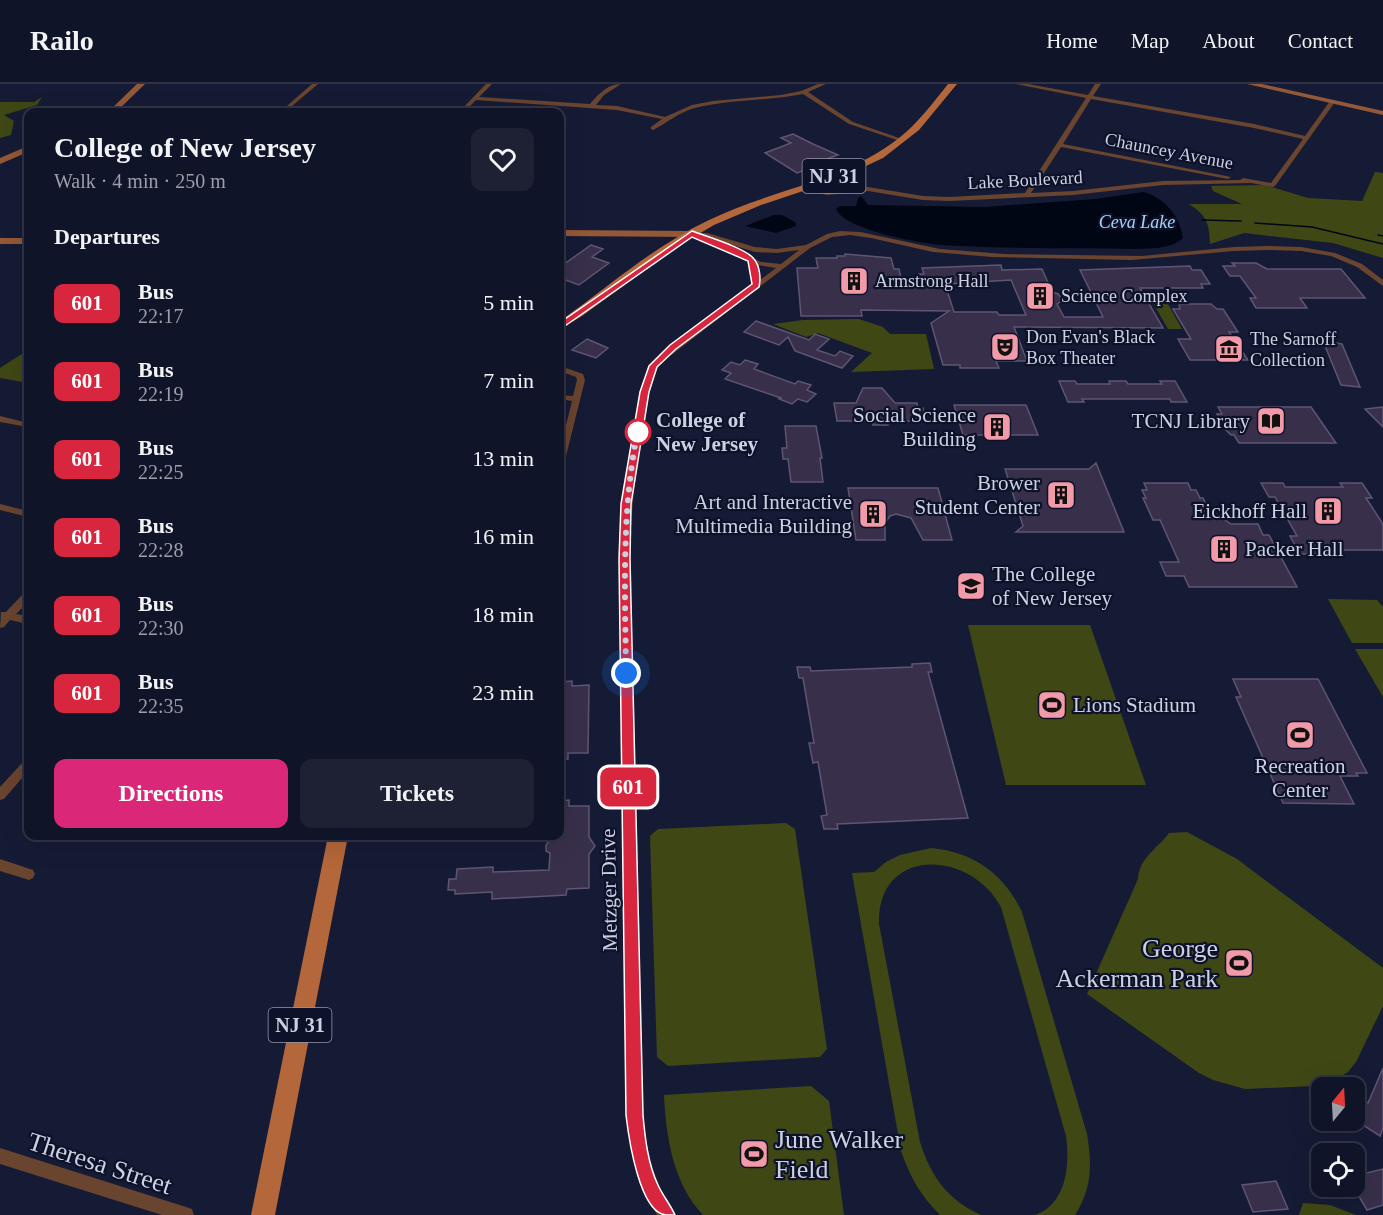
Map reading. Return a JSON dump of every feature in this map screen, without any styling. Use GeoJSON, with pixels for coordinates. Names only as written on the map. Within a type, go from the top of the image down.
{"type":"FeatureCollection","features":[{"type":"Feature","properties":{"kind":"main road","name":"NJ 31"},"geometry":{"type":"LineString","coordinates":[[564,323],[692,234],[732,213],[862,164],[902,141],[953,84]]}},
{"type":"Feature","properties":{"kind":"main road","name":"NJ 31"},"geometry":{"type":"LineString","coordinates":[[263,1215],[337,840]]}},
{"type":"Feature","properties":{"kind":"street"},"geometry":{"type":"LineString","coordinates":[[116,108],[141,84]]}},
{"type":"Feature","properties":{"kind":"street"},"geometry":{"type":"LineString","coordinates":[[287,108],[315,84]]}},
{"type":"Feature","properties":{"kind":"street"},"geometry":{"type":"LineString","coordinates":[[465,108],[489,84]]}},
{"type":"Feature","properties":{"kind":"street"},"geometry":{"type":"LineString","coordinates":[[591,106],[602,94],[618,84]]}},
{"type":"Feature","properties":{"kind":"street"},"geometry":{"type":"LineString","coordinates":[[653,128],[664,118],[702,105],[804,92],[823,84]]}},
{"type":"Feature","properties":{"kind":"street"},"geometry":{"type":"LineString","coordinates":[[1019,84],[1306,138],[1332,102]]}},
{"type":"Feature","properties":{"kind":"street"},"geometry":{"type":"LineString","coordinates":[[1027,195],[1098,84]]}},
{"type":"Feature","properties":{"kind":"street"},"geometry":{"type":"LineString","coordinates":[[1251,84],[1383,113]]}},
{"type":"Feature","properties":{"kind":"street"},"geometry":{"type":"LineString","coordinates":[[804,92],[851,123],[902,141]]}},
{"type":"Feature","properties":{"kind":"street"},"geometry":{"type":"LineString","coordinates":[[476,98],[629,110],[664,118]]}},
{"type":"Feature","properties":{"kind":"street","name":"Chauncey Avenue"},"geometry":{"type":"LineString","coordinates":[[1060,145],[1273,185],[1306,138]]}},
{"type":"Feature","properties":{"kind":"street"},"geometry":{"type":"LineString","coordinates":[[0,160],[24,151]]}},
{"type":"Feature","properties":{"kind":"street","name":"Lake Boulevard"},"geometry":{"type":"LineString","coordinates":[[803,188],[827,193],[868,189],[935,199],[1095,191],[1154,183],[1249,182]]}},
{"type":"Feature","properties":{"kind":"street"},"geometry":{"type":"LineString","coordinates":[[564,233],[692,234],[709,235],[748,248],[772,250],[808,247]]}},
{"type":"Feature","properties":{"kind":"street","name":"Metzger Drive"},"geometry":{"type":"LineString","coordinates":[[666,1215],[650,1188],[643,1167],[637,1143],[634,1115],[625,559],[626,504],[644,392],[653,366],[673,347],[756,281],[824,237],[840,233],[858,233],[932,250],[989,256],[1143,258],[1224,249],[1286,248],[1317,252],[1358,266],[1383,284]]}},
{"type":"Feature","properties":{"kind":"street"},"geometry":{"type":"LineString","coordinates":[[692,234],[767,266],[784,264],[779,253],[772,250]]}},
{"type":"Feature","properties":{"kind":"street"},"geometry":{"type":"LineString","coordinates":[[0,241],[24,241]]}},
{"type":"Feature","properties":{"kind":"street"},"geometry":{"type":"LineString","coordinates":[[751,260],[754,268]]}},
{"type":"Feature","properties":{"kind":"street"},"geometry":{"type":"LineString","coordinates":[[564,370],[580,376],[564,447]]}},
{"type":"Feature","properties":{"kind":"street"},"geometry":{"type":"LineString","coordinates":[[564,398],[575,399]]}},
{"type":"Feature","properties":{"kind":"street"},"geometry":{"type":"LineString","coordinates":[[0,419],[24,424]]}},
{"type":"Feature","properties":{"kind":"street"},"geometry":{"type":"LineString","coordinates":[[0,507],[24,513]]}},
{"type":"Feature","properties":{"kind":"street"},"geometry":{"type":"LineString","coordinates":[[3,618],[24,600]]}},
{"type":"Feature","properties":{"kind":"street"},"geometry":{"type":"LineString","coordinates":[[3,618],[24,620]]}},
{"type":"Feature","properties":{"kind":"street"},"geometry":{"type":"LineString","coordinates":[[0,795],[24,768]]}},
{"type":"Feature","properties":{"kind":"street"},"geometry":{"type":"LineString","coordinates":[[0,865],[29,874]]}},
{"type":"Feature","properties":{"kind":"street","name":"Theresa Street"},"geometry":{"type":"LineString","coordinates":[[0,1156],[186,1215]]}},
{"type":"Feature","properties":{"kind":"green space"},"geometry":{"type":"Polygon","coordinates":[[[42,97],[37,105],[4,115],[14,121],[11,135],[0,138],[0,102],[34,102],[42,97]]]}},
{"type":"Feature","properties":{"kind":"green space"},"geometry":{"type":"Polygon","coordinates":[[[1375,172],[1383,173],[1383,258],[1333,243],[1244,233],[1210,244],[1206,220],[1189,204],[1242,204],[1213,191],[1211,186],[1265,185],[1308,198],[1362,201],[1375,172]]]}},
{"type":"Feature","properties":{"kind":"green space"},"geometry":{"type":"Polygon","coordinates":[[[1153,303],[1168,304],[1182,329],[1168,329],[1153,303]]]}},
{"type":"Feature","properties":{"kind":"green space"},"geometry":{"type":"Polygon","coordinates":[[[859,319],[883,327],[890,334],[926,334],[934,369],[851,372],[872,353],[818,333],[806,337],[773,324],[803,320],[859,319]]]}},
{"type":"Feature","properties":{"kind":"green space"},"geometry":{"type":"Polygon","coordinates":[[[24,353],[24,382],[0,378],[0,368],[24,353]]]}},
{"type":"Feature","properties":{"kind":"green space"},"geometry":{"type":"Polygon","coordinates":[[[1328,599],[1377,600],[1383,607],[1383,643],[1352,643],[1328,599]]]}},
{"type":"Feature","properties":{"kind":"green space","name":"Lions Stadium"},"geometry":{"type":"Polygon","coordinates":[[[968,625],[1090,625],[1146,785],[1006,785],[968,625]]]}},
{"type":"Feature","properties":{"kind":"green space"},"geometry":{"type":"Polygon","coordinates":[[[1355,649],[1383,649],[1383,697],[1355,649]]]}},
{"type":"Feature","properties":{"kind":"green space"},"geometry":{"type":"Polygon","coordinates":[[[786,823],[795,829],[827,1049],[820,1057],[668,1066],[657,1057],[650,836],[658,829],[786,823]]]}},
{"type":"Feature","properties":{"kind":"green space","name":"George Ackerman Park"},"geometry":{"type":"Polygon","coordinates":[[[1187,832],[1237,859],[1383,968],[1383,1006],[1356,1062],[1348,1072],[1340,1077],[1311,1077],[1311,1086],[1245,1089],[1213,1080],[1199,1073],[1087,994],[1145,859],[1169,833],[1187,832]]]}},
{"type":"Feature","properties":{"kind":"green space"},"geometry":{"type":"Polygon","coordinates":[[[931,848],[961,854],[986,867],[1006,887],[1022,912],[1087,1134],[1090,1156],[1088,1186],[1075,1215],[1035,1215],[1046,1210],[1060,1193],[1066,1170],[1066,1136],[1001,907],[987,888],[969,874],[949,866],[928,864],[909,869],[893,880],[882,898],[879,924],[924,1155],[935,1177],[950,1195],[981,1215],[940,1215],[912,1178],[904,1160],[852,873],[874,872],[886,862],[900,855],[931,848]]]}},
{"type":"Feature","properties":{"kind":"green space","name":"June Walker Field"},"geometry":{"type":"Polygon","coordinates":[[[811,1086],[829,1101],[844,1215],[703,1215],[685,1189],[673,1159],[664,1095],[811,1086]]]}},
{"type":"Feature","properties":{"kind":"green space"},"geometry":{"type":"Polygon","coordinates":[[[1303,1203],[1330,1205],[1356,1215],[1299,1215],[1303,1203]]]}},
{"type":"Feature","properties":{"kind":"water","name":"Ceva Lake"},"geometry":{"type":"Polygon","coordinates":[[[1143,192],[1158,198],[1175,215],[1183,238],[1178,242],[1168,246],[1138,249],[941,245],[900,238],[867,229],[842,216],[836,209],[840,206],[856,206],[861,196],[868,205],[985,207],[1095,199],[1143,192]]]}},
{"type":"Feature","properties":{"kind":"water"},"geometry":{"type":"Polygon","coordinates":[[[774,215],[782,215],[795,222],[796,226],[776,233],[745,226],[774,215]]]}},
{"type":"Feature","properties":{"kind":"building"},"geometry":{"type":"Polygon","coordinates":[[[793,134],[838,155],[813,164],[816,166],[797,173],[765,153],[791,143],[781,138],[793,134]]]}},
{"type":"Feature","properties":{"kind":"building"},"geometry":{"type":"Polygon","coordinates":[[[591,245],[603,249],[592,257],[609,263],[579,285],[564,279],[564,264],[591,245]]]}},
{"type":"Feature","properties":{"kind":"building"},"geometry":{"type":"Polygon","coordinates":[[[845,254],[891,258],[894,269],[899,269],[901,279],[921,279],[919,274],[924,274],[922,268],[1001,265],[1002,270],[1042,269],[1052,292],[1058,294],[1063,300],[1057,304],[1064,317],[1103,317],[1080,270],[1190,266],[1192,270],[1201,270],[1210,284],[1201,284],[1203,288],[1140,288],[1163,328],[1014,327],[1027,361],[996,361],[999,368],[960,368],[960,365],[943,365],[931,323],[949,311],[861,310],[862,316],[801,316],[797,268],[818,268],[816,258],[845,256],[845,254]],[[1011,280],[945,284],[954,312],[1026,315],[1011,280]]]}},
{"type":"Feature","properties":{"kind":"building"},"geometry":{"type":"Polygon","coordinates":[[[1232,263],[1256,263],[1267,269],[1341,269],[1365,298],[1300,298],[1307,308],[1256,308],[1250,298],[1256,298],[1240,276],[1230,276],[1223,266],[1235,266],[1232,263]]]}},
{"type":"Feature","properties":{"kind":"building"},"geometry":{"type":"Polygon","coordinates":[[[1179,304],[1211,304],[1217,309],[1223,309],[1238,332],[1229,332],[1248,360],[1190,360],[1178,339],[1191,339],[1173,309],[1180,309],[1179,304]]]}},
{"type":"Feature","properties":{"kind":"building"},"geometry":{"type":"Polygon","coordinates":[[[756,321],[809,340],[815,334],[829,339],[817,350],[835,356],[840,351],[853,356],[842,368],[795,351],[788,337],[779,345],[744,332],[756,321]]]}},
{"type":"Feature","properties":{"kind":"building"},"geometry":{"type":"Polygon","coordinates":[[[587,339],[608,348],[596,358],[572,350],[587,339]]]}},
{"type":"Feature","properties":{"kind":"building"},"geometry":{"type":"Polygon","coordinates":[[[1323,341],[1342,344],[1360,387],[1341,385],[1323,341]]]}},
{"type":"Feature","properties":{"kind":"building"},"geometry":{"type":"Polygon","coordinates":[[[745,360],[758,364],[754,369],[795,384],[798,381],[811,385],[807,390],[816,394],[807,402],[798,399],[792,404],[725,379],[731,373],[722,370],[731,362],[740,365],[745,360]]]}},
{"type":"Feature","properties":{"kind":"building"},"geometry":{"type":"Polygon","coordinates":[[[1059,381],[1075,381],[1077,384],[1110,384],[1109,381],[1126,381],[1128,384],[1162,384],[1160,381],[1175,381],[1187,402],[1171,402],[1170,399],[1082,399],[1084,402],[1068,402],[1059,381]]]}},
{"type":"Feature","properties":{"kind":"building"},"geometry":{"type":"Polygon","coordinates":[[[863,388],[882,388],[895,403],[917,403],[918,408],[923,408],[924,417],[920,416],[922,421],[887,421],[888,425],[873,425],[872,421],[837,421],[834,403],[856,403],[863,388]]]}},
{"type":"Feature","properties":{"kind":"building","name":"Social Science Building"},"geometry":{"type":"Polygon","coordinates":[[[954,405],[1026,405],[1038,435],[963,435],[954,405]]]}},
{"type":"Feature","properties":{"kind":"building","name":"TCNJ Library"},"geometry":{"type":"Polygon","coordinates":[[[1218,407],[1311,407],[1336,443],[1239,443],[1234,435],[1225,429],[1217,414],[1222,414],[1218,407]]]}},
{"type":"Feature","properties":{"kind":"building"},"geometry":{"type":"Polygon","coordinates":[[[1383,407],[1383,427],[1365,409],[1383,407]]]}},
{"type":"Feature","properties":{"kind":"building"},"geometry":{"type":"Polygon","coordinates":[[[785,426],[816,426],[822,458],[820,458],[823,482],[791,482],[788,459],[783,459],[782,448],[787,448],[785,426]]]}},
{"type":"Feature","properties":{"kind":"building","name":"Brower Student Center"},"geometry":{"type":"Polygon","coordinates":[[[1096,463],[1124,532],[1016,532],[1023,526],[1005,469],[1089,469],[1096,463]]]}},
{"type":"Feature","properties":{"kind":"building","name":"Packer Hall"},"geometry":{"type":"Polygon","coordinates":[[[1144,483],[1188,483],[1191,490],[1196,490],[1200,498],[1203,498],[1212,518],[1222,518],[1231,524],[1258,524],[1263,535],[1269,535],[1297,587],[1189,587],[1184,576],[1166,576],[1160,562],[1179,562],[1160,520],[1153,520],[1143,498],[1146,498],[1142,490],[1147,490],[1144,483]]]}},
{"type":"Feature","properties":{"kind":"building","name":"Eickhoff Hall"},"geometry":{"type":"Polygon","coordinates":[[[1261,483],[1283,483],[1285,487],[1343,487],[1340,483],[1362,483],[1372,498],[1366,498],[1383,524],[1383,550],[1324,550],[1326,554],[1300,554],[1290,536],[1297,536],[1275,497],[1269,497],[1261,483]]]}},
{"type":"Feature","properties":{"kind":"building","name":"Art and Interactive Multimedia Building"},"geometry":{"type":"Polygon","coordinates":[[[848,488],[938,488],[952,540],[923,540],[911,518],[896,514],[890,516],[885,523],[885,540],[856,540],[848,488]]]}},
{"type":"Feature","properties":{"kind":"building"},"geometry":{"type":"Polygon","coordinates":[[[930,663],[932,672],[928,672],[968,818],[837,824],[838,829],[824,829],[821,816],[827,815],[818,762],[813,763],[809,743],[814,743],[803,678],[799,678],[797,667],[810,667],[811,671],[912,667],[912,664],[930,663]]]}},
{"type":"Feature","properties":{"kind":"building","name":"Recreation Center"},"geometry":{"type":"Polygon","coordinates":[[[1233,679],[1318,679],[1367,773],[1356,773],[1358,776],[1340,776],[1354,804],[1283,803],[1236,697],[1241,697],[1233,679]]]}},
{"type":"Feature","properties":{"kind":"building"},"geometry":{"type":"Polygon","coordinates":[[[572,681],[572,686],[589,685],[588,753],[568,753],[568,759],[564,759],[564,682],[572,681]]]}},
{"type":"Feature","properties":{"kind":"building"},"geometry":{"type":"Polygon","coordinates":[[[569,800],[569,806],[589,806],[589,837],[595,846],[589,854],[589,888],[567,889],[566,895],[492,899],[492,892],[455,894],[455,890],[448,890],[449,879],[456,879],[457,869],[493,867],[493,872],[549,870],[550,853],[546,851],[546,845],[550,840],[564,840],[564,801],[569,800]]]}},
{"type":"Feature","properties":{"kind":"building"},"geometry":{"type":"Polygon","coordinates":[[[1383,1068],[1383,1128],[1380,1136],[1365,1126],[1365,1101],[1368,1103],[1383,1068]]]}},
{"type":"Feature","properties":{"kind":"building"},"geometry":{"type":"Polygon","coordinates":[[[1383,1169],[1383,1205],[1367,1210],[1359,1197],[1365,1197],[1365,1173],[1383,1169]]]}},
{"type":"Feature","properties":{"kind":"building"},"geometry":{"type":"Polygon","coordinates":[[[1276,1181],[1288,1209],[1253,1212],[1242,1185],[1276,1181]]]}},
{"type":"Feature","properties":{"kind":"waterway"},"geometry":{"type":"LineString","coordinates":[[1202,220],[1241,221]]}},
{"type":"Feature","properties":{"kind":"waterway"},"geometry":{"type":"LineString","coordinates":[[1255,223],[1312,227],[1383,244]]}},
{"type":"Feature","properties":{"kind":"waterway"},"geometry":{"type":"LineString","coordinates":[[1378,235],[1383,236]]}},
{"type":"Feature","properties":{"kind":"bus line","name":"601"},"geometry":{"type":"LineString","coordinates":[[564,323],[692,234],[740,253],[751,260],[756,277],[756,285],[673,347],[653,366],[644,392],[626,504],[626,673],[634,1115],[637,1143],[643,1167],[650,1188],[666,1215]]}},
{"type":"Feature","properties":{"kind":"place","name":"Armstrong Hall"},"geometry":{"type":"Point","coordinates":[854,281]}},
{"type":"Feature","properties":{"kind":"place","name":"Science Complex"},"geometry":{"type":"Point","coordinates":[1040,296]}},
{"type":"Feature","properties":{"kind":"place","name":"Don Evan's Black Box Theater"},"geometry":{"type":"Point","coordinates":[1005,347]}},
{"type":"Feature","properties":{"kind":"place","name":"The Sarnoff Collection"},"geometry":{"type":"Point","coordinates":[1229,349]}},
{"type":"Feature","properties":{"kind":"place","name":"TCNJ Library"},"geometry":{"type":"Point","coordinates":[1271,421]}},
{"type":"Feature","properties":{"kind":"place","name":"Social Science Building"},"geometry":{"type":"Point","coordinates":[997,427]}},
{"type":"Feature","properties":{"kind":"place","name":"College of New Jersey"},"geometry":{"type":"Point","coordinates":[638,432]}},
{"type":"Feature","properties":{"kind":"place","name":"Brower Student Center"},"geometry":{"type":"Point","coordinates":[1061,495]}},
{"type":"Feature","properties":{"kind":"place","name":"Eickhoff Hall"},"geometry":{"type":"Point","coordinates":[1328,511]}},
{"type":"Feature","properties":{"kind":"place","name":"Art and Interactive Multimedia Building"},"geometry":{"type":"Point","coordinates":[873,514]}},
{"type":"Feature","properties":{"kind":"place","name":"Packer Hall"},"geometry":{"type":"Point","coordinates":[1224,549]}},
{"type":"Feature","properties":{"kind":"place","name":"The College of New Jersey"},"geometry":{"type":"Point","coordinates":[971,586]}},
{"type":"Feature","properties":{"kind":"place","name":"Lions Stadium"},"geometry":{"type":"Point","coordinates":[1052,705]}},
{"type":"Feature","properties":{"kind":"place","name":"Recreation Center"},"geometry":{"type":"Point","coordinates":[1300,735]}},
{"type":"Feature","properties":{"kind":"place","name":"George Ackerman Park"},"geometry":{"type":"Point","coordinates":[1239,963]}},
{"type":"Feature","properties":{"kind":"place","name":"June Walker Field"},"geometry":{"type":"Point","coordinates":[754,1154]}},
{"type":"Feature","properties":{"kind":"route"},"geometry":{"type":"LineString","coordinates":[[626,673],[625,524],[632,457],[639,424],[638,432]]}}]}
